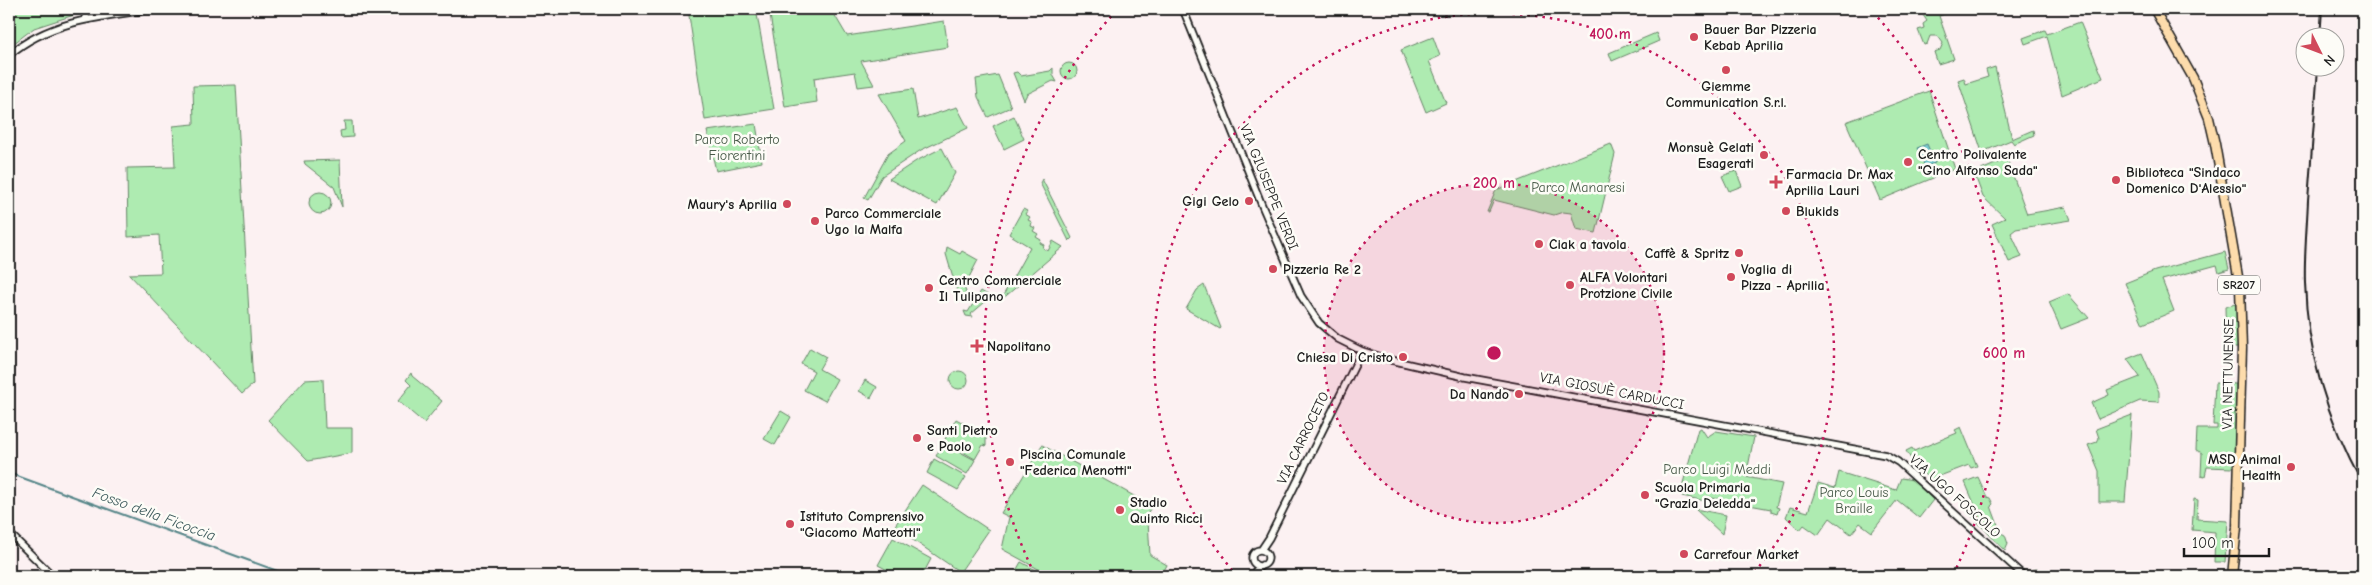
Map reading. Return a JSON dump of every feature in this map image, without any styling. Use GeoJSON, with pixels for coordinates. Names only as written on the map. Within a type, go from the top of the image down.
{"type":"FeatureCollection","features":[{"type":"Feature","properties":{"kind":"main road","name":"VIA NETTUNENSE"},"geometry":{"type":"LineString","coordinates":[[2154,9],[2193,78],[2209,118],[2239,282],[2242,348],[2237,527],[2232,576]]}},
{"type":"Feature","properties":{"kind":"street"},"geometry":{"type":"LineString","coordinates":[[84,20],[88,9]]}},
{"type":"Feature","properties":{"kind":"street"},"geometry":{"type":"LineString","coordinates":[[95,9],[98,17]]}},
{"type":"Feature","properties":{"kind":"street"},"geometry":{"type":"LineString","coordinates":[[9,55],[41,34],[84,20],[155,9]]}},
{"type":"Feature","properties":{"kind":"street","name":"VIA GIUSEPPE VERDI"},"geometry":{"type":"LineString","coordinates":[[1183,9],[1263,208],[1304,302],[1319,323],[1332,334],[1362,351]]}},
{"type":"Feature","properties":{"kind":"street","name":"VIA GIOSUÈ CARDUCCI"},"geometry":{"type":"LineString","coordinates":[[1362,351],[1391,360],[1465,377],[1860,450]]}},
{"type":"Feature","properties":{"kind":"street","name":"VIA CARROCETO"},"geometry":{"type":"LineString","coordinates":[[1264,551],[1362,351]]}},
{"type":"Feature","properties":{"kind":"street","name":"VIA UGO FOSCOLO"},"geometry":{"type":"LineString","coordinates":[[1860,450],[1886,455],[1898,462],[2024,576]]}},
{"type":"Feature","properties":{"kind":"street"},"geometry":{"type":"LineString","coordinates":[[9,532],[53,576]]}},
{"type":"Feature","properties":{"kind":"street"},"geometry":{"type":"LineString","coordinates":[[1264,551],[1268,559],[1250,576],[1254,562],[1253,554],[1264,551]]}},
{"type":"Feature","properties":{"kind":"street"},"geometry":{"type":"LineString","coordinates":[[1254,562],[1262,565]]}},
{"type":"Feature","properties":{"kind":"green space"},"geometry":{"type":"Polygon","coordinates":[[[13,9],[79,9],[74,15],[34,28],[9,47],[9,13],[13,9]]]}},
{"type":"Feature","properties":{"kind":"green space"},"geometry":{"type":"Polygon","coordinates":[[[688,9],[756,9],[774,109],[705,120],[688,9]]]}},
{"type":"Feature","properties":{"kind":"green space"},"geometry":{"type":"Polygon","coordinates":[[[769,9],[831,9],[847,36],[944,21],[948,47],[861,61],[874,85],[858,87],[855,72],[814,78],[817,102],[785,107],[769,9]]]}},
{"type":"Feature","properties":{"kind":"green space"},"geometry":{"type":"Polygon","coordinates":[[[1919,9],[1959,9],[1939,16],[1954,59],[1938,64],[1934,52],[1940,50],[1943,43],[1938,36],[1930,36],[1927,44],[1924,45],[1918,30],[1924,28],[1923,24],[1927,21],[1919,9]]]}},
{"type":"Feature","properties":{"kind":"green space"},"geometry":{"type":"Polygon","coordinates":[[[2080,22],[2103,78],[2062,95],[2047,36],[2025,44],[2023,38],[2045,30],[2047,34],[2080,22]]]}},
{"type":"Feature","properties":{"kind":"green space"},"geometry":{"type":"Polygon","coordinates":[[[1656,33],[1659,41],[1612,61],[1609,53],[1656,33]]]}},
{"type":"Feature","properties":{"kind":"green space"},"geometry":{"type":"Polygon","coordinates":[[[1433,37],[1440,56],[1429,61],[1446,103],[1426,112],[1401,50],[1433,37]]]}},
{"type":"Feature","properties":{"kind":"green space"},"geometry":{"type":"Polygon","coordinates":[[[1069,63],[1075,65],[1077,71],[1075,77],[1069,79],[1063,77],[1061,71],[1063,65],[1069,63]]]}},
{"type":"Feature","properties":{"kind":"green space"},"geometry":{"type":"Polygon","coordinates":[[[1995,67],[2012,139],[2033,130],[2034,135],[2014,144],[2011,140],[1982,152],[1958,80],[1964,78],[1966,84],[1988,77],[1986,70],[1995,67]]]}},
{"type":"Feature","properties":{"kind":"green space"},"geometry":{"type":"Polygon","coordinates":[[[1053,68],[1053,75],[1057,82],[1053,81],[1027,94],[1024,100],[1013,73],[1017,72],[1021,76],[1050,71],[1053,68]]]}},
{"type":"Feature","properties":{"kind":"green space"},"geometry":{"type":"Polygon","coordinates":[[[998,75],[1011,107],[988,117],[978,97],[976,79],[998,75]]]}},
{"type":"Feature","properties":{"kind":"green space"},"geometry":{"type":"Polygon","coordinates":[[[236,85],[253,384],[242,394],[129,274],[161,273],[159,235],[128,237],[127,168],[175,167],[173,126],[194,124],[193,86],[236,85]]]}},
{"type":"Feature","properties":{"kind":"green space"},"geometry":{"type":"Polygon","coordinates":[[[913,89],[918,119],[957,107],[968,128],[921,150],[882,176],[868,200],[864,198],[888,154],[906,141],[879,94],[913,89]]]}},
{"type":"Feature","properties":{"kind":"green space"},"geometry":{"type":"Polygon","coordinates":[[[1929,91],[1955,169],[1880,200],[1846,122],[1929,91]]]}},
{"type":"Feature","properties":{"kind":"green space"},"geometry":{"type":"Polygon","coordinates":[[[1014,116],[1024,139],[1004,149],[993,126],[1014,116]]]}},
{"type":"Feature","properties":{"kind":"green space"},"geometry":{"type":"Polygon","coordinates":[[[344,121],[352,121],[353,137],[341,138],[340,131],[345,130],[344,121]]]}},
{"type":"Feature","properties":{"kind":"green space","name":"Parco Roberto Fiorentini"},"geometry":{"type":"Polygon","coordinates":[[[756,124],[762,162],[716,171],[707,131],[756,124]]]}},
{"type":"Feature","properties":{"kind":"green space","name":"Parco Manaresi"},"geometry":{"type":"Polygon","coordinates":[[[1611,144],[1615,154],[1596,233],[1576,229],[1571,213],[1563,212],[1554,215],[1494,200],[1489,212],[1487,212],[1496,190],[1611,144]]]}},
{"type":"Feature","properties":{"kind":"green space"},"geometry":{"type":"Polygon","coordinates":[[[942,148],[955,173],[937,205],[889,179],[916,161],[942,148]]]}},
{"type":"Feature","properties":{"kind":"green space"},"geometry":{"type":"Polygon","coordinates":[[[2007,159],[2027,214],[2066,207],[2071,220],[2016,229],[2011,233],[2022,257],[2009,262],[1992,224],[2005,218],[1983,197],[1974,173],[2007,159]]]}},
{"type":"Feature","properties":{"kind":"green space"},"geometry":{"type":"Polygon","coordinates":[[[340,160],[342,207],[334,187],[305,164],[304,161],[340,160]]]}},
{"type":"Feature","properties":{"kind":"green space"},"geometry":{"type":"Polygon","coordinates":[[[1736,171],[1742,186],[1729,191],[1722,176],[1736,171]]]}},
{"type":"Feature","properties":{"kind":"green space"},"geometry":{"type":"Polygon","coordinates":[[[1042,179],[1072,238],[1069,241],[1040,183],[1042,179]]]}},
{"type":"Feature","properties":{"kind":"green space"},"geometry":{"type":"Polygon","coordinates":[[[320,192],[328,195],[331,203],[328,211],[320,214],[312,211],[309,203],[312,195],[320,192]]]}},
{"type":"Feature","properties":{"kind":"green space"},"geometry":{"type":"Polygon","coordinates":[[[1023,209],[1027,211],[1025,214],[1030,217],[1028,220],[1032,222],[1031,226],[1035,228],[1033,231],[1038,234],[1036,237],[1041,240],[1040,243],[1044,245],[1043,248],[1048,251],[1053,241],[1063,247],[1000,301],[1030,247],[1009,234],[1023,209]]]}},
{"type":"Feature","properties":{"kind":"green space"},"geometry":{"type":"Polygon","coordinates":[[[947,247],[960,254],[962,251],[978,260],[964,287],[966,292],[960,302],[946,254],[947,247]]]}},
{"type":"Feature","properties":{"kind":"green space"},"geometry":{"type":"Polygon","coordinates":[[[2225,252],[2229,269],[2219,272],[2217,265],[2162,280],[2174,311],[2143,324],[2125,283],[2155,271],[2225,252]]]}},
{"type":"Feature","properties":{"kind":"green space"},"geometry":{"type":"Polygon","coordinates":[[[1204,285],[1220,329],[1186,309],[1197,290],[1204,285]]]}},
{"type":"Feature","properties":{"kind":"green space"},"geometry":{"type":"Polygon","coordinates":[[[981,291],[991,297],[971,314],[973,317],[966,316],[964,311],[968,312],[981,291]]]}},
{"type":"Feature","properties":{"kind":"green space"},"geometry":{"type":"Polygon","coordinates":[[[2068,294],[2089,318],[2061,329],[2049,302],[2068,294]]]}},
{"type":"Feature","properties":{"kind":"green space"},"geometry":{"type":"Polygon","coordinates":[[[2239,303],[2240,348],[2226,348],[2225,307],[2239,303]]]}},
{"type":"Feature","properties":{"kind":"green space"},"geometry":{"type":"Polygon","coordinates":[[[810,348],[826,357],[819,369],[837,379],[825,401],[804,390],[814,371],[801,364],[810,348]]]}},
{"type":"Feature","properties":{"kind":"green space"},"geometry":{"type":"Polygon","coordinates":[[[2142,353],[2159,392],[2159,402],[2140,401],[2098,419],[2091,403],[2109,395],[2107,390],[2140,377],[2127,359],[2142,353]]]}},
{"type":"Feature","properties":{"kind":"green space"},"geometry":{"type":"Polygon","coordinates":[[[959,371],[965,374],[968,380],[965,386],[959,389],[953,386],[950,380],[953,374],[959,371]]]}},
{"type":"Feature","properties":{"kind":"green space"},"geometry":{"type":"Polygon","coordinates":[[[411,373],[412,376],[442,401],[424,423],[398,401],[411,385],[406,380],[411,373]]]}},
{"type":"Feature","properties":{"kind":"green space"},"geometry":{"type":"Polygon","coordinates":[[[323,379],[325,428],[352,428],[352,453],[308,461],[268,420],[305,380],[323,379]]]}},
{"type":"Feature","properties":{"kind":"green space"},"geometry":{"type":"Polygon","coordinates":[[[865,380],[877,387],[871,398],[859,391],[865,380]]]}},
{"type":"Feature","properties":{"kind":"green space"},"geometry":{"type":"Polygon","coordinates":[[[2215,383],[2236,384],[2236,442],[2232,468],[2207,467],[2205,476],[2201,475],[2202,453],[2196,450],[2197,429],[2217,429],[2217,425],[2213,425],[2215,383]]]}},
{"type":"Feature","properties":{"kind":"green space"},"geometry":{"type":"Polygon","coordinates":[[[781,411],[791,417],[775,445],[764,439],[781,411]]]}},
{"type":"Feature","properties":{"kind":"green space"},"geometry":{"type":"Polygon","coordinates":[[[2132,415],[2125,502],[2099,502],[2099,471],[2088,445],[2097,442],[2099,438],[2096,429],[2132,415]]]}},
{"type":"Feature","properties":{"kind":"green space"},"geometry":{"type":"Polygon","coordinates":[[[956,419],[986,435],[986,446],[983,445],[975,459],[944,441],[956,419]]]}},
{"type":"Feature","properties":{"kind":"green space"},"geometry":{"type":"Polygon","coordinates":[[[1961,427],[1977,466],[1971,468],[1969,465],[1937,477],[1940,480],[1933,483],[1915,465],[1906,451],[1912,448],[1914,451],[1957,433],[1955,430],[1961,427]]]}},
{"type":"Feature","properties":{"kind":"green space","name":"Parco Luigi Meddi"},"geometry":{"type":"Polygon","coordinates":[[[1701,428],[1707,437],[1716,431],[1754,437],[1746,477],[1782,484],[1776,507],[1779,508],[1777,514],[1771,512],[1771,509],[1706,497],[1705,501],[1680,494],[1698,429],[1701,428]]]}},
{"type":"Feature","properties":{"kind":"green space"},"geometry":{"type":"Polygon","coordinates":[[[943,443],[975,460],[967,474],[936,456],[943,443]]]}},
{"type":"Feature","properties":{"kind":"green space","name":"Stadio Quinto Ricci"},"geometry":{"type":"Polygon","coordinates":[[[1042,445],[1152,506],[1145,517],[1148,520],[1150,555],[1167,565],[1161,576],[1051,576],[1002,549],[1009,517],[1001,513],[1042,445]]]}},
{"type":"Feature","properties":{"kind":"green space"},"geometry":{"type":"Polygon","coordinates":[[[934,459],[966,477],[958,490],[927,473],[934,459]]]}},
{"type":"Feature","properties":{"kind":"green space","name":"Parco Louis Braille"},"geometry":{"type":"Polygon","coordinates":[[[1839,472],[1896,490],[1901,478],[1913,480],[1933,500],[1919,518],[1897,500],[1872,532],[1860,523],[1851,534],[1830,518],[1818,535],[1804,525],[1800,530],[1786,517],[1790,507],[1808,512],[1818,483],[1835,488],[1839,472]]]}},
{"type":"Feature","properties":{"kind":"green space"},"geometry":{"type":"Polygon","coordinates":[[[1978,477],[1987,497],[1990,498],[1993,504],[1991,506],[2001,533],[2005,535],[2008,544],[2005,551],[1970,514],[1976,508],[1965,482],[1978,477]]]}},
{"type":"Feature","properties":{"kind":"green space"},"geometry":{"type":"Polygon","coordinates":[[[922,485],[989,530],[960,572],[894,527],[922,485]]]}},
{"type":"Feature","properties":{"kind":"green space"},"geometry":{"type":"Polygon","coordinates":[[[2194,499],[2198,500],[2197,519],[2228,521],[2225,562],[2214,562],[2215,532],[2192,530],[2194,499]]]}},
{"type":"Feature","properties":{"kind":"green space"},"geometry":{"type":"Polygon","coordinates":[[[1695,509],[1726,515],[1722,534],[1695,509]]]}},
{"type":"Feature","properties":{"kind":"green space"},"geometry":{"type":"Polygon","coordinates":[[[893,538],[931,559],[922,576],[899,576],[878,565],[893,538]]]}},
{"type":"Feature","properties":{"kind":"green space"},"geometry":{"type":"Polygon","coordinates":[[[1021,562],[1047,576],[1013,576],[1021,562]]]}},
{"type":"Feature","properties":{"kind":"green space"},"geometry":{"type":"Polygon","coordinates":[[[2037,569],[2041,572],[2164,574],[2164,576],[2032,576],[2033,570],[2037,569]]]}},
{"type":"Feature","properties":{"kind":"water"},"geometry":{"type":"Polygon","coordinates":[[[1927,144],[1935,163],[1925,167],[1917,148],[1927,144]]]}},
{"type":"Feature","properties":{"kind":"waterway","name":"Fosso della Ficoccia"},"geometry":{"type":"LineString","coordinates":[[9,473],[291,576]]}},
{"type":"Feature","properties":{"kind":"railway"},"geometry":{"type":"LineString","coordinates":[[2321,28],[2322,9]]}},
{"type":"Feature","properties":{"kind":"railway"},"geometry":{"type":"LineString","coordinates":[[2317,78],[2305,252],[2307,310],[2315,362],[2330,413],[2363,485]]}},
{"type":"Feature","properties":{"kind":"place","name":"Bauer Bar Pizzeria Kebab Aprilia"},"geometry":{"type":"Point","coordinates":[1694,37]}},
{"type":"Feature","properties":{"kind":"place","name":"Giemme Communication S.r.l."},"geometry":{"type":"Point","coordinates":[1726,70]}},
{"type":"Feature","properties":{"kind":"place","name":"Monsuè Gelati Esagerati"},"geometry":{"type":"Point","coordinates":[1764,155]}},
{"type":"Feature","properties":{"kind":"place","name":"Centro Polivalente \"Gino Alfonso Sada\""},"geometry":{"type":"Point","coordinates":[1908,162]}},
{"type":"Feature","properties":{"kind":"place","name":"Biblioteca \"Sindaco Domenico D'Alessio\""},"geometry":{"type":"Point","coordinates":[2116,180]}},
{"type":"Feature","properties":{"kind":"place","name":"Farmacia Dr. Max Aprilia Lauri"},"geometry":{"type":"Point","coordinates":[1776,182]}},
{"type":"Feature","properties":{"kind":"place","name":"Gigi Gelo"},"geometry":{"type":"Point","coordinates":[1249,201]}},
{"type":"Feature","properties":{"kind":"place","name":"Maury's Aprilia"},"geometry":{"type":"Point","coordinates":[787,204]}},
{"type":"Feature","properties":{"kind":"place","name":"Blukids"},"geometry":{"type":"Point","coordinates":[1786,211]}},
{"type":"Feature","properties":{"kind":"place","name":"Parco Commerciale Ugo la Malfa"},"geometry":{"type":"Point","coordinates":[815,221]}},
{"type":"Feature","properties":{"kind":"place","name":"Ciak a tavola"},"geometry":{"type":"Point","coordinates":[1539,244]}},
{"type":"Feature","properties":{"kind":"place","name":"Caffè & Spritz"},"geometry":{"type":"Point","coordinates":[1739,253]}},
{"type":"Feature","properties":{"kind":"place","name":"Pizzeria Re 2"},"geometry":{"type":"Point","coordinates":[1273,269]}},
{"type":"Feature","properties":{"kind":"place","name":"Voglia di Pizza - Aprilia"},"geometry":{"type":"Point","coordinates":[1731,277]}},
{"type":"Feature","properties":{"kind":"place","name":"ALFA Volontari Protzione Civile"},"geometry":{"type":"Point","coordinates":[1570,285]}},
{"type":"Feature","properties":{"kind":"place","name":"Centro Commerciale Il Tulipano"},"geometry":{"type":"Point","coordinates":[929,288]}},
{"type":"Feature","properties":{"kind":"place","name":"Napolitano"},"geometry":{"type":"Point","coordinates":[977,346]}},
{"type":"Feature","properties":{"kind":"place","name":"Chiesa Di Cristo"},"geometry":{"type":"Point","coordinates":[1403,357]}},
{"type":"Feature","properties":{"kind":"place","name":"Da Nando"},"geometry":{"type":"Point","coordinates":[1519,394]}},
{"type":"Feature","properties":{"kind":"place","name":"Santi Pietro e Paolo"},"geometry":{"type":"Point","coordinates":[917,438]}},
{"type":"Feature","properties":{"kind":"place","name":"Piscina Comunale \"Federica Menotti\""},"geometry":{"type":"Point","coordinates":[1010,462]}},
{"type":"Feature","properties":{"kind":"place","name":"MSD Animal Health"},"geometry":{"type":"Point","coordinates":[2291,467]}},
{"type":"Feature","properties":{"kind":"place","name":"Scuola Primaria \"Grazia Deledda\""},"geometry":{"type":"Point","coordinates":[1645,495]}},
{"type":"Feature","properties":{"kind":"place","name":"Stadio Quinto Ricci"},"geometry":{"type":"Point","coordinates":[1120,510]}},
{"type":"Feature","properties":{"kind":"place","name":"Istituto Comprensivo \"Giacomo Matteotti\""},"geometry":{"type":"Point","coordinates":[790,524]}},
{"type":"Feature","properties":{"kind":"place","name":"Carrefour Market"},"geometry":{"type":"Point","coordinates":[1684,554]}}]}
